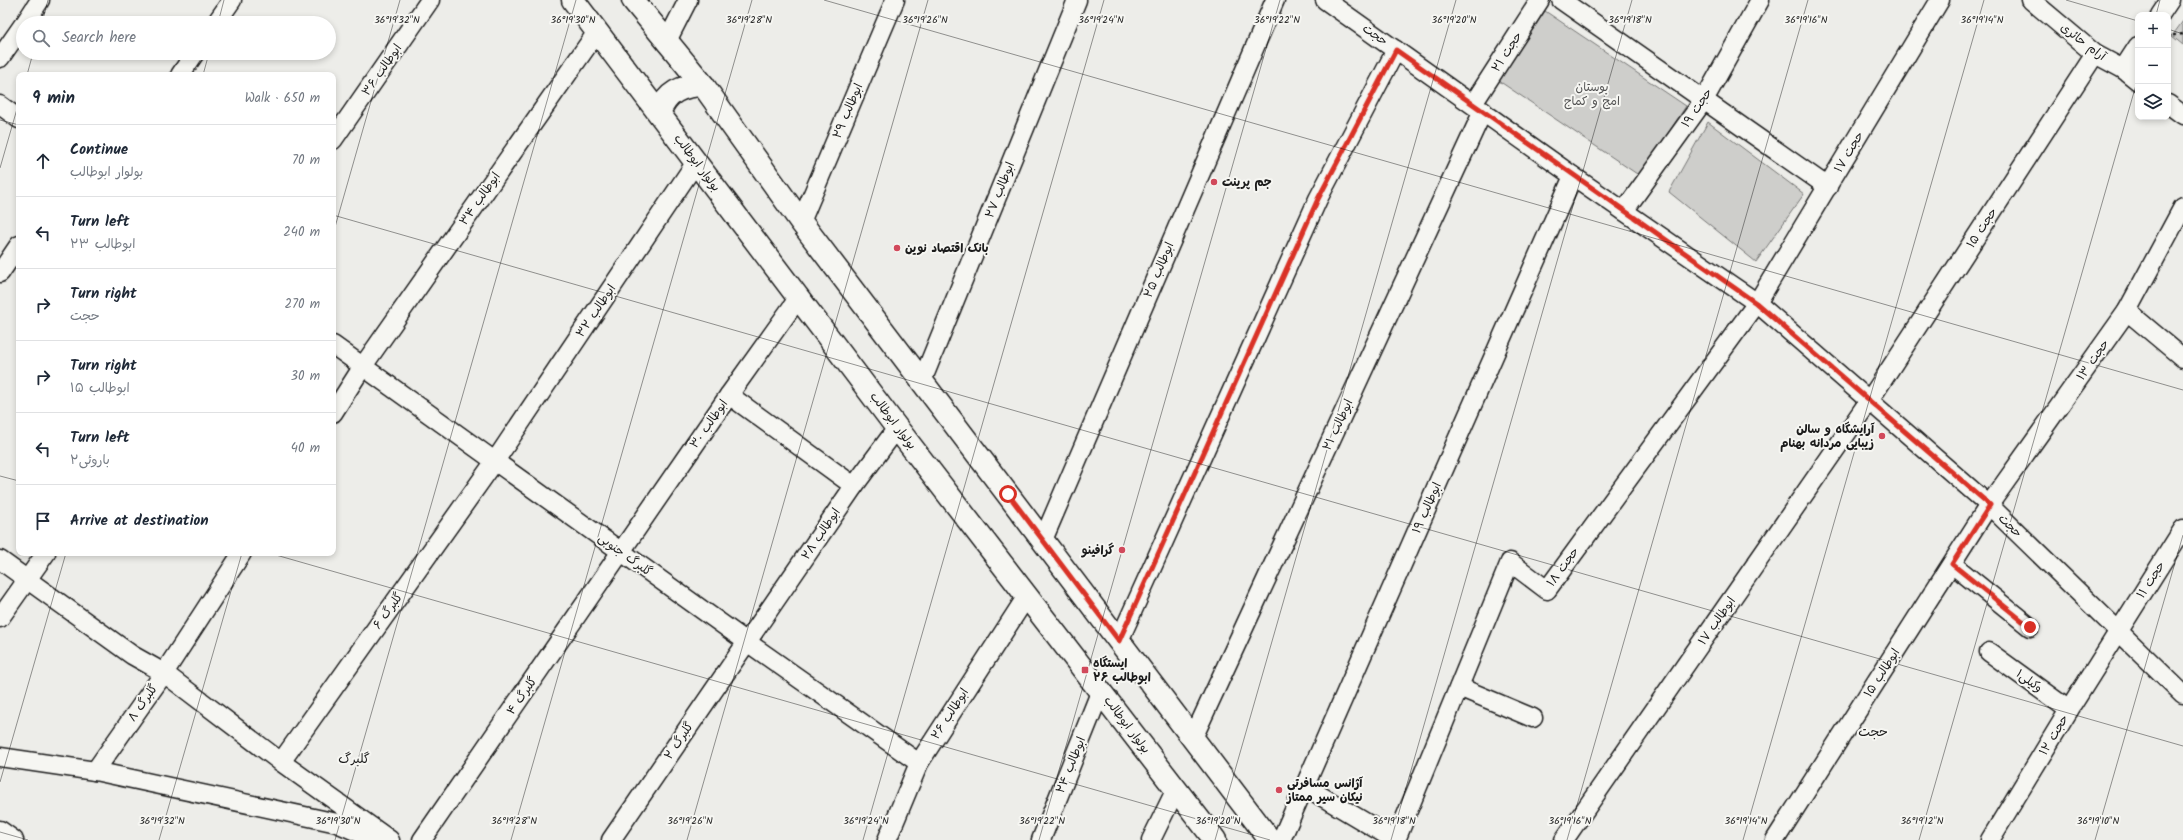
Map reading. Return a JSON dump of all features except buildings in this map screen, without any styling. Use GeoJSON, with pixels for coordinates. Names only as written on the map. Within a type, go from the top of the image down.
{"type":"FeatureCollection","features":[{"type":"Feature","properties":{"kind":"main road","name":"بولوار ابوطالب"},"geometry":{"type":"LineString","coordinates":[[573,0],[898,428],[1215,840]]}},
{"type":"Feature","properties":{"kind":"main road"},"geometry":{"type":"LineString","coordinates":[[633,0],[666,43],[703,85],[801,222],[1270,840]]}},
{"type":"Feature","properties":{"kind":"main road"},"geometry":{"type":"LineString","coordinates":[[659,113],[667,98],[673,92],[689,86],[703,85]]}},
{"type":"Feature","properties":{"kind":"street"},"geometry":{"type":"LineString","coordinates":[[29,16],[40,0]]}},
{"type":"Feature","properties":{"kind":"street"},"geometry":{"type":"LineString","coordinates":[[221,16],[232,0]]}},
{"type":"Feature","properties":{"kind":"street","name":"ابوطالب ۳۶"},"geometry":{"type":"LineString","coordinates":[[336,136],[430,0]]}},
{"type":"Feature","properties":{"kind":"street"},"geometry":{"type":"LineString","coordinates":[[666,43],[688,0]]}},
{"type":"Feature","properties":{"kind":"street","name":"ابوطالب ۲۹"},"geometry":{"type":"LineString","coordinates":[[801,222],[895,0]]}},
{"type":"Feature","properties":{"kind":"street","name":"ابوطالب ۲۷"},"geometry":{"type":"LineString","coordinates":[[922,381],[1078,0]]}},
{"type":"Feature","properties":{"kind":"street","name":"ابوطالب ۲۵"},"geometry":{"type":"LineString","coordinates":[[1043,540],[1275,0]]}},
{"type":"Feature","properties":{"kind":"street","name":"حجت"},"geometry":{"type":"LineString","coordinates":[[1325,0],[1573,176],[1756,303],[1990,505],[2183,694]]}},
{"type":"Feature","properties":{"kind":"street","name":"حجت ۲۱"},"geometry":{"type":"LineString","coordinates":[[1478,108],[1540,0]]}},
{"type":"Feature","properties":{"kind":"street"},"geometry":{"type":"LineString","coordinates":[[1561,0],[1828,188]]}},
{"type":"Feature","properties":{"kind":"street","name":"حجت ۱۹"},"geometry":{"type":"LineString","coordinates":[[1624,211],[1704,100],[1760,0]]}},
{"type":"Feature","properties":{"kind":"street","name":"حجت ۱۷"},"geometry":{"type":"LineString","coordinates":[[1756,303],[1828,188],[1940,0]]}},
{"type":"Feature","properties":{"kind":"street","name":"آرام حائری"},"geometry":{"type":"LineString","coordinates":[[2032,0],[2095,54],[2122,69],[2135,79]]}},
{"type":"Feature","properties":{"kind":"street"},"geometry":{"type":"LineString","coordinates":[[2162,12],[2170,0]]}},
{"type":"Feature","properties":{"kind":"street","name":"ابوطالب ۳۴"},"geometry":{"type":"LineString","coordinates":[[363,366],[597,32]]}},
{"type":"Feature","properties":{"kind":"street"},"geometry":{"type":"LineString","coordinates":[[0,58],[16,35]]}},
{"type":"Feature","properties":{"kind":"street"},"geometry":{"type":"LineString","coordinates":[[2122,69],[2137,48]]}},
{"type":"Feature","properties":{"kind":"street"},"geometry":{"type":"LineString","coordinates":[[1119,641],[1318,199],[1396,50]]}},
{"type":"Feature","properties":{"kind":"street","name":"حجت ۱۵"},"geometry":{"type":"LineString","coordinates":[[1869,401],[2095,54]]}},
{"type":"Feature","properties":{"kind":"street"},"geometry":{"type":"LineString","coordinates":[[182,72],[190,60]]}},
{"type":"Feature","properties":{"kind":"street"},"geometry":{"type":"LineString","coordinates":[[0,105],[16,117]]}},
{"type":"Feature","properties":{"kind":"street"},"geometry":{"type":"LineString","coordinates":[[2171,106],[2183,115]]}},
{"type":"Feature","properties":{"kind":"street","name":"ابوطالب ۲۱"},"geometry":{"type":"LineString","coordinates":[[1193,738],[1478,108]]}},
{"type":"Feature","properties":{"kind":"street","name":"ابوطالب ۳۲"},"geometry":{"type":"LineString","coordinates":[[495,461],[696,162]]}},
{"type":"Feature","properties":{"kind":"street","name":"ابوطالب ۱۹"},"geometry":{"type":"LineString","coordinates":[[1281,840],[1573,176]]}},
{"type":"Feature","properties":{"kind":"street","name":"حجت ۱۳"},"geometry":{"type":"LineString","coordinates":[[1990,505],[2128,311],[2183,207]]}},
{"type":"Feature","properties":{"kind":"street"},"geometry":{"type":"LineString","coordinates":[[0,273],[16,249]]}},
{"type":"Feature","properties":{"kind":"street","name":"ابوطالب ۳۰"},"geometry":{"type":"LineString","coordinates":[[621,552],[729,395],[799,297]]}},
{"type":"Feature","properties":{"kind":"street","name":"حجت ۱۸"},"geometry":{"type":"LineString","coordinates":[[1396,840],[1510,562],[1546,590],[1756,303]]}},
{"type":"Feature","properties":{"kind":"street"},"geometry":{"type":"LineString","coordinates":[[2128,311],[2183,358]]}},
{"type":"Feature","properties":{"kind":"street","name":"گلبرگ جنوبی"},"geometry":{"type":"LineString","coordinates":[[336,347],[747,642],[919,763]]}},
{"type":"Feature","properties":{"kind":"street"},"geometry":{"type":"LineString","coordinates":[[336,408],[363,366]]}},
{"type":"Feature","properties":{"kind":"street"},"geometry":{"type":"LineString","coordinates":[[729,395],[854,486]]}},
{"type":"Feature","properties":{"kind":"street","name":"ابوطالب ۱۷"},"geometry":{"type":"LineString","coordinates":[[1564,840],[1869,401]]}},
{"type":"Feature","properties":{"kind":"street","name":"ابوطالب ۲۸"},"geometry":{"type":"LineString","coordinates":[[747,642],[854,486],[898,428]]}},
{"type":"Feature","properties":{"kind":"street","name":"گلبرگ ۶"},"geometry":{"type":"LineString","coordinates":[[281,762],[495,461]]}},
{"type":"Feature","properties":{"kind":"street","name":"ابوطالب ۱۵"},"geometry":{"type":"LineString","coordinates":[[1775,840],[1990,505]]}},
{"type":"Feature","properties":{"kind":"street","name":"حجت ۱۱"},"geometry":{"type":"LineString","coordinates":[[2118,630],[2183,529]]}},
{"type":"Feature","properties":{"kind":"street","name":"گلبرگ ۴"},"geometry":{"type":"LineString","coordinates":[[422,840],[621,552]]}},
{"type":"Feature","properties":{"kind":"street"},"geometry":{"type":"LineString","coordinates":[[0,618],[44,556]]}},
{"type":"Feature","properties":{"kind":"street","name":"گلبرگ ۸"},"geometry":{"type":"LineString","coordinates":[[95,771],[164,673],[240,556]]}},
{"type":"Feature","properties":{"kind":"street"},"geometry":{"type":"LineString","coordinates":[[0,560],[132,655],[164,673],[281,762],[390,840]]}},
{"type":"Feature","properties":{"kind":"street"},"geometry":{"type":"LineString","coordinates":[[1952,564],[2030,627]]}},
{"type":"Feature","properties":{"kind":"street","name":"ابوطالب ۲۶"},"geometry":{"type":"LineString","coordinates":[[887,840],[919,763],[1027,596]]}},
{"type":"Feature","properties":{"kind":"street","name":"حجت ۱۲"},"geometry":{"type":"LineString","coordinates":[[1990,840],[2118,630]]}},
{"type":"Feature","properties":{"kind":"street","name":"گلبرگ ۲"},"geometry":{"type":"LineString","coordinates":[[611,840],[747,642]]}},
{"type":"Feature","properties":{"kind":"street","name":"وکیلی۱"},"geometry":{"type":"LineString","coordinates":[[1990,652],[2069,710]]}},
{"type":"Feature","properties":{"kind":"street"},"geometry":{"type":"LineString","coordinates":[[1459,687],[1533,718]]}},
{"type":"Feature","properties":{"kind":"street","name":"ابوطالب ۲۴"},"geometry":{"type":"LineString","coordinates":[[1041,840],[1101,690]]}},
{"type":"Feature","properties":{"kind":"street"},"geometry":{"type":"LineString","coordinates":[[0,757],[95,771],[337,823],[376,840]]}},
{"type":"Feature","properties":{"kind":"street"},"geometry":{"type":"LineString","coordinates":[[1304,786],[1396,840]]}},
{"type":"Feature","properties":{"kind":"street"},"geometry":{"type":"LineString","coordinates":[[1152,840],[1176,789]]}},
{"type":"Feature","properties":{"kind":"street"},"geometry":{"type":"LineString","coordinates":[[0,830],[14,840]]}},
{"type":"Feature","properties":{"kind":"path"},"geometry":{"type":"LineString","coordinates":[[2171,36],[2183,34]]}},
{"type":"Feature","properties":{"kind":"green space","name":"بوستان امج و کماج"},"geometry":{"type":"Polygon","coordinates":[[[1545,11],[1686,106],[1640,176],[1499,81],[1545,11]]]}},
{"type":"Feature","properties":{"kind":"green space"},"geometry":{"type":"Polygon","coordinates":[[[2183,21],[2183,45],[2172,36],[2183,21]]]}},
{"type":"Feature","properties":{"kind":"green space"},"geometry":{"type":"Polygon","coordinates":[[[1708,122],[1804,194],[1756,262],[1669,192],[1708,122]]]}},
{"type":"Feature","properties":{"kind":"place","name":"جم پرینت"},"geometry":{"type":"Point","coordinates":[1214,182]}},
{"type":"Feature","properties":{"kind":"place","name":"بانک اقتصاد نوین"},"geometry":{"type":"Point","coordinates":[897,248]}},
{"type":"Feature","properties":{"kind":"place","name":"آرایشگاه و سالن زیبایی مردانه بهنام"},"geometry":{"type":"Point","coordinates":[1882,436]}},
{"type":"Feature","properties":{"kind":"place","name":"گرافینو"},"geometry":{"type":"Point","coordinates":[1122,550]}},
{"type":"Feature","properties":{"kind":"place","name":"ایستگاه ابوطالب ۲۶"},"geometry":{"type":"Point","coordinates":[1085,670]}},
{"type":"Feature","properties":{"kind":"place","name":"آژانس مسافرتی نیکان سیر ممتاز"},"geometry":{"type":"Point","coordinates":[1279,790]}},
{"type":"Feature","properties":{"kind":"district","name":"حجت"},"geometry":{"type":"Point","coordinates":[1873,732]}},
{"type":"Feature","properties":{"kind":"district","name":"گلبرگ"},"geometry":{"type":"Point","coordinates":[354,759]}},
{"type":"Feature","properties":{"kind":"route"},"geometry":{"type":"LineString","coordinates":[[1008,494],[1119,641],[1318,199],[1396,50],[1573,176],[1756,303],[1990,505],[1952,564],[2030,627]]}}]}
